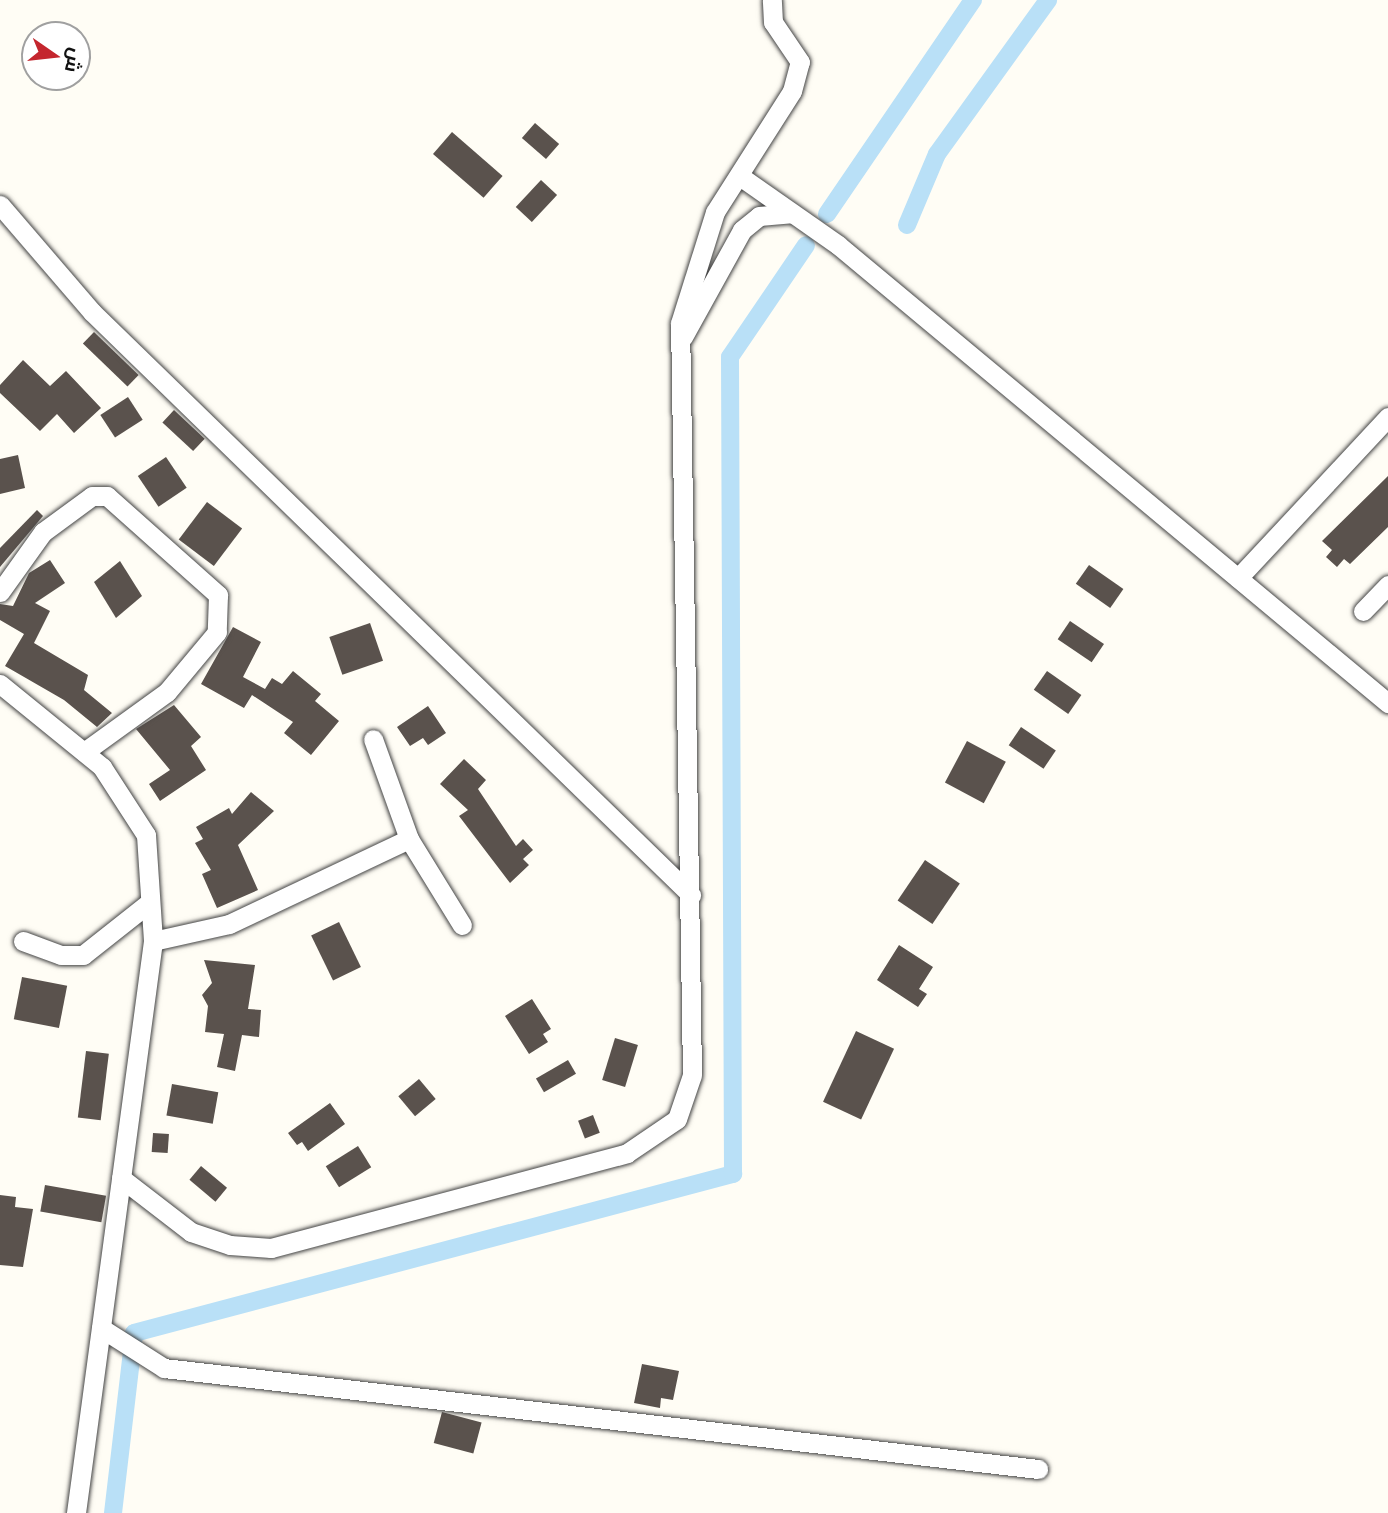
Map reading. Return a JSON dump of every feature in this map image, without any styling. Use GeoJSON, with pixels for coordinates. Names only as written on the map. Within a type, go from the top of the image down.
{"type":"FeatureCollection","features":[{"type":"Feature","properties":{"kind":"street"},"geometry":{"type":"LineString","coordinates":[[121,1178],[191,1232],[230,1245],[271,1248],[627,1153],[677,1119],[692,1075],[680,323],[693,272],[715,212],[741,177],[792,91],[800,62],[773,22],[772,0]]}},
{"type":"Feature","properties":{"kind":"street"},"geometry":{"type":"LineString","coordinates":[[741,177],[838,244],[1388,703]]}},
{"type":"Feature","properties":{"kind":"street"},"geometry":{"type":"LineString","coordinates":[[0,205],[102,321],[691,895]]}},
{"type":"Feature","properties":{"kind":"street"},"geometry":{"type":"LineString","coordinates":[[682,338],[742,230],[759,216],[792,213]]}},
{"type":"Feature","properties":{"kind":"street"},"geometry":{"type":"LineString","coordinates":[[1238,578],[1388,417]]}},
{"type":"Feature","properties":{"kind":"street"},"geometry":{"type":"LineString","coordinates":[[0,592],[43,532],[92,496],[107,496],[218,595],[217,632],[167,692],[85,752]]}},
{"type":"Feature","properties":{"kind":"street"},"geometry":{"type":"LineString","coordinates":[[1363,611],[1388,585]]}},
{"type":"Feature","properties":{"kind":"street"},"geometry":{"type":"LineString","coordinates":[[0,684],[102,767],[146,835],[153,942],[76,1513]]}},
{"type":"Feature","properties":{"kind":"street"},"geometry":{"type":"LineString","coordinates":[[373,739],[409,839],[462,925]]}},
{"type":"Feature","properties":{"kind":"street"},"geometry":{"type":"LineString","coordinates":[[153,942],[229,924],[409,839]]}},
{"type":"Feature","properties":{"kind":"street"},"geometry":{"type":"LineString","coordinates":[[23,941],[61,956],[83,955],[150,902]]}},
{"type":"Feature","properties":{"kind":"street"},"geometry":{"type":"LineString","coordinates":[[101,1328],[164,1368],[1038,1469]]}},
{"type":"Feature","properties":{"kind":"building"},"geometry":{"type":"Polygon","coordinates":[[[535,123],[559,144],[546,159],[522,138],[535,123]]]}},
{"type":"Feature","properties":{"kind":"building"},"geometry":{"type":"Polygon","coordinates":[[[452,132],[503,176],[484,198],[433,154],[452,132]]]}},
{"type":"Feature","properties":{"kind":"building"},"geometry":{"type":"Polygon","coordinates":[[[541,180],[557,195],[532,222],[516,207],[541,180]]]}},
{"type":"Feature","properties":{"kind":"building"},"geometry":{"type":"Polygon","coordinates":[[[94,332],[139,375],[127,387],[83,344],[94,332]]]}},
{"type":"Feature","properties":{"kind":"building"},"geometry":{"type":"Polygon","coordinates":[[[23,360],[50,386],[66,371],[101,408],[74,433],[57,414],[40,431],[0,393],[0,385],[23,360]]]}},
{"type":"Feature","properties":{"kind":"building"},"geometry":{"type":"Polygon","coordinates":[[[128,397],[143,420],[115,438],[100,415],[128,397]]]}},
{"type":"Feature","properties":{"kind":"building"},"geometry":{"type":"Polygon","coordinates":[[[174,410],[205,439],[193,451],[162,422],[174,410]]]}},
{"type":"Feature","properties":{"kind":"building"},"geometry":{"type":"Polygon","coordinates":[[[18,455],[25,488],[0,494],[0,459],[18,455]]]}},
{"type":"Feature","properties":{"kind":"building"},"geometry":{"type":"Polygon","coordinates":[[[166,457],[187,488],[159,507],[138,476],[166,457]]]}},
{"type":"Feature","properties":{"kind":"building"},"geometry":{"type":"Polygon","coordinates":[[[1388,476],[1388,527],[1350,564],[1344,559],[1337,567],[1326,557],[1332,550],[1322,541],[1388,476]]]}},
{"type":"Feature","properties":{"kind":"building"},"geometry":{"type":"Polygon","coordinates":[[[207,502],[242,528],[214,566],[179,540],[207,502]]]}},
{"type":"Feature","properties":{"kind":"building"},"geometry":{"type":"Polygon","coordinates":[[[37,510],[43,516],[0,567],[0,548],[37,510]]]}},
{"type":"Feature","properties":{"kind":"building"},"geometry":{"type":"Polygon","coordinates":[[[50,560],[65,583],[35,603],[50,611],[34,643],[88,675],[84,690],[112,713],[97,727],[64,700],[5,666],[24,634],[0,620],[0,604],[13,606],[29,573],[50,560]]]}},
{"type":"Feature","properties":{"kind":"building"},"geometry":{"type":"Polygon","coordinates":[[[120,561],[142,596],[116,618],[94,582],[120,561]]]}},
{"type":"Feature","properties":{"kind":"building"},"geometry":{"type":"Polygon","coordinates":[[[1089,565],[1123,589],[1110,608],[1076,584],[1089,565]]]}},
{"type":"Feature","properties":{"kind":"building"},"geometry":{"type":"Polygon","coordinates":[[[1070,621],[1104,644],[1092,662],[1058,639],[1070,621]]]}},
{"type":"Feature","properties":{"kind":"building"},"geometry":{"type":"Polygon","coordinates":[[[370,623],[383,661],[342,675],[329,637],[370,623]]]}},
{"type":"Feature","properties":{"kind":"building"},"geometry":{"type":"Polygon","coordinates":[[[233,627],[261,642],[243,677],[265,689],[272,678],[282,684],[293,671],[321,694],[315,701],[339,721],[311,755],[284,733],[293,722],[252,695],[244,708],[201,684],[233,627]]]}},
{"type":"Feature","properties":{"kind":"building"},"geometry":{"type":"Polygon","coordinates":[[[1047,671],[1081,695],[1068,714],[1034,690],[1047,671]]]}},
{"type":"Feature","properties":{"kind":"building"},"geometry":{"type":"Polygon","coordinates":[[[174,705],[201,737],[191,746],[206,770],[160,801],[149,784],[170,770],[136,729],[174,705]]]}},
{"type":"Feature","properties":{"kind":"building"},"geometry":{"type":"Polygon","coordinates":[[[428,706],[446,733],[428,745],[423,738],[410,746],[397,727],[428,706]]]}},
{"type":"Feature","properties":{"kind":"building"},"geometry":{"type":"Polygon","coordinates":[[[1021,727],[1056,750],[1044,769],[1009,745],[1021,727]]]}},
{"type":"Feature","properties":{"kind":"building"},"geometry":{"type":"Polygon","coordinates":[[[967,741],[1006,762],[984,803],[945,782],[967,741]]]}},
{"type":"Feature","properties":{"kind":"building"},"geometry":{"type":"Polygon","coordinates":[[[464,759],[486,780],[478,789],[516,846],[523,839],[533,850],[523,859],[529,865],[510,883],[459,816],[468,810],[440,784],[464,759]]]}},
{"type":"Feature","properties":{"kind":"building"},"geometry":{"type":"Polygon","coordinates":[[[251,792],[274,811],[238,845],[258,890],[217,908],[202,874],[211,870],[195,843],[203,839],[196,827],[229,808],[232,814],[251,792]]]}},
{"type":"Feature","properties":{"kind":"building"},"geometry":{"type":"Polygon","coordinates":[[[925,860],[960,883],[932,924],[898,901],[925,860]]]}},
{"type":"Feature","properties":{"kind":"building"},"geometry":{"type":"Polygon","coordinates":[[[339,922],[361,967],[333,981],[311,936],[339,922]]]}},
{"type":"Feature","properties":{"kind":"building"},"geometry":{"type":"Polygon","coordinates":[[[899,945],[933,967],[919,989],[927,994],[918,1007],[877,980],[899,945]]]}},
{"type":"Feature","properties":{"kind":"building"},"geometry":{"type":"Polygon","coordinates":[[[204,960],[255,965],[248,1009],[261,1010],[259,1037],[242,1035],[235,1071],[217,1067],[224,1034],[205,1032],[208,1006],[202,995],[212,983],[204,960]]]}},
{"type":"Feature","properties":{"kind":"building"},"geometry":{"type":"Polygon","coordinates":[[[22,977],[67,986],[59,1028],[14,1019],[22,977]]]}},
{"type":"Feature","properties":{"kind":"building"},"geometry":{"type":"Polygon","coordinates":[[[532,999],[551,1029],[543,1034],[548,1042],[529,1054],[505,1016],[532,999]]]}},
{"type":"Feature","properties":{"kind":"building"},"geometry":{"type":"Polygon","coordinates":[[[856,1031],[894,1049],[861,1119],[823,1102],[856,1031]]]}},
{"type":"Feature","properties":{"kind":"building"},"geometry":{"type":"Polygon","coordinates":[[[615,1038],[638,1045],[625,1087],[602,1080],[615,1038]]]}},
{"type":"Feature","properties":{"kind":"building"},"geometry":{"type":"Polygon","coordinates":[[[86,1051],[109,1054],[101,1120],[78,1118],[86,1051]]]}},
{"type":"Feature","properties":{"kind":"building"},"geometry":{"type":"Polygon","coordinates":[[[568,1060],[576,1074],[544,1092],[536,1078],[568,1060]]]}},
{"type":"Feature","properties":{"kind":"building"},"geometry":{"type":"Polygon","coordinates":[[[419,1079],[436,1099],[415,1116],[398,1096],[419,1079]]]}},
{"type":"Feature","properties":{"kind":"building"},"geometry":{"type":"Polygon","coordinates":[[[172,1084],[218,1092],[213,1124],[166,1116],[172,1084]]]}},
{"type":"Feature","properties":{"kind":"building"},"geometry":{"type":"Polygon","coordinates":[[[330,1103],[345,1124],[308,1151],[302,1142],[297,1145],[288,1133],[330,1103]]]}},
{"type":"Feature","properties":{"kind":"building"},"geometry":{"type":"Polygon","coordinates":[[[593,1115],[600,1133],[585,1138],[578,1121],[593,1115]]]}},
{"type":"Feature","properties":{"kind":"building"},"geometry":{"type":"Polygon","coordinates":[[[153,1133],[169,1134],[168,1153],[152,1152],[153,1133]]]}},
{"type":"Feature","properties":{"kind":"building"},"geometry":{"type":"Polygon","coordinates":[[[358,1146],[371,1167],[339,1187],[326,1166],[358,1146]]]}},
{"type":"Feature","properties":{"kind":"building"},"geometry":{"type":"Polygon","coordinates":[[[201,1166],[227,1188],[215,1202],[189,1180],[201,1166]]]}},
{"type":"Feature","properties":{"kind":"building"},"geometry":{"type":"Polygon","coordinates":[[[45,1185],[106,1196],[101,1222],[40,1212],[45,1185]]]}},
{"type":"Feature","properties":{"kind":"building"},"geometry":{"type":"Polygon","coordinates":[[[0,1195],[16,1197],[15,1207],[33,1209],[23,1267],[0,1265],[0,1195]]]}},
{"type":"Feature","properties":{"kind":"building"},"geometry":{"type":"Polygon","coordinates":[[[642,1364],[679,1371],[673,1400],[661,1398],[660,1408],[634,1403],[642,1364]]]}},
{"type":"Feature","properties":{"kind":"building"},"geometry":{"type":"Polygon","coordinates":[[[442,1412],[482,1423],[473,1454],[434,1443],[442,1412]]]}},
{"type":"Feature","properties":{"kind":"waterway"},"geometry":{"type":"LineString","coordinates":[[827,214],[973,0]]}},
{"type":"Feature","properties":{"kind":"waterway"},"geometry":{"type":"LineString","coordinates":[[907,225],[937,154],[1048,0]]}},
{"type":"Feature","properties":{"kind":"waterway"},"geometry":{"type":"LineString","coordinates":[[113,1513],[134,1333],[733,1174],[730,357],[806,245]]}}]}
